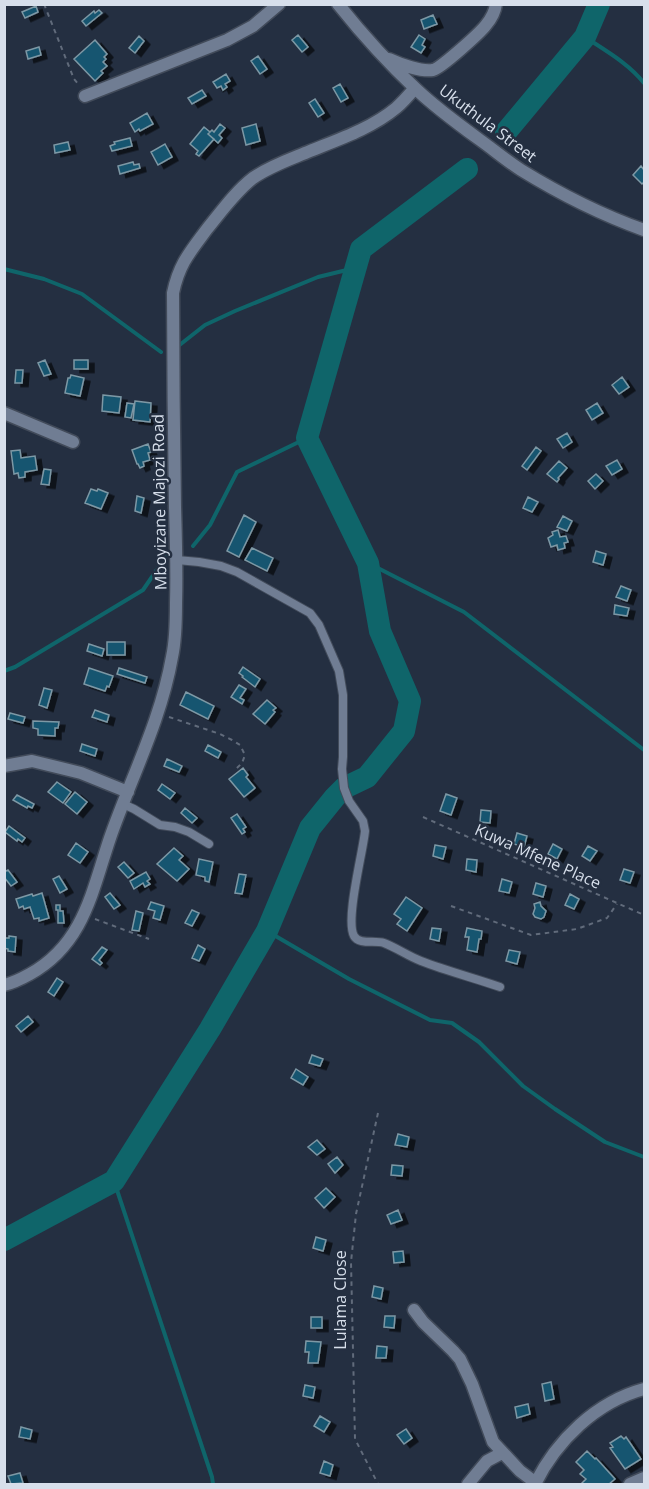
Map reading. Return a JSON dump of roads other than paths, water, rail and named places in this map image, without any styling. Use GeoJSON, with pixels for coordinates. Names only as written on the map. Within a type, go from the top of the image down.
{"type":"FeatureCollection","features":[{"type":"Feature","properties":{"kind":"street"},"geometry":{"type":"LineString","coordinates":[[82,91],[227,40],[253,26],[279,4]]}},
{"type":"Feature","properties":{"kind":"street","name":"Ukuthula Street"},"geometry":{"type":"LineString","coordinates":[[338,4],[385,57],[442,112],[520,169],[553,189],[623,223],[645,230]]}},
{"type":"Feature","properties":{"kind":"street"},"geometry":{"type":"LineString","coordinates":[[385,57],[410,67],[427,70],[439,68],[485,27],[492,17],[496,4]]}},
{"type":"Feature","properties":{"kind":"street","name":"Mboyizane Majozi Road"},"geometry":{"type":"LineString","coordinates":[[4,985],[30,974],[54,958],[67,944],[84,914],[158,712],[173,654],[177,560],[173,293],[179,271],[185,258],[220,213],[253,178],[290,158],[361,130],[379,120],[397,107],[415,88]]}},
{"type":"Feature","properties":{"kind":"street"},"geometry":{"type":"LineString","coordinates":[[4,413],[73,442]]}},
{"type":"Feature","properties":{"kind":"street"},"geometry":{"type":"LineString","coordinates":[[4,766],[32,761],[81,773],[126,798]]}},
{"type":"Feature","properties":{"kind":"street"},"geometry":{"type":"LineString","coordinates":[[414,1310],[460,1359],[472,1384],[493,1442],[520,1471],[536,1484],[548,1461],[565,1438],[584,1420],[610,1402],[645,1389]]}},
{"type":"Feature","properties":{"kind":"street"},"geometry":{"type":"LineString","coordinates":[[468,1485],[487,1461],[502,1453]]}},
{"type":"Feature","properties":{"kind":"street"},"geometry":{"type":"LineString","coordinates":[[630,1485],[645,1478]]}},
{"type":"Feature","properties":{"kind":"lane"},"geometry":{"type":"LineString","coordinates":[[177,560],[221,566],[237,572],[310,613],[322,631],[339,671],[343,695],[344,789],[349,801],[363,821],[365,831],[352,910],[353,935],[357,940],[382,942],[422,962],[500,987]]}},
{"type":"Feature","properties":{"kind":"lane"},"geometry":{"type":"LineString","coordinates":[[126,798],[134,809],[160,825],[189,832],[209,844]]}},
{"type":"Feature","properties":{"kind":"waterway"},"geometry":{"type":"LineString","coordinates":[[506,132],[585,37],[599,4]]}},
{"type":"Feature","properties":{"kind":"waterway"},"geometry":{"type":"LineString","coordinates":[[585,37],[624,63],[644,83]]}},
{"type":"Feature","properties":{"kind":"waterway"},"geometry":{"type":"LineString","coordinates":[[4,1240],[114,1181],[210,1029],[267,931],[310,828],[344,788],[367,777],[404,731],[410,701],[380,631],[368,563],[307,438],[361,249],[467,169]]}},
{"type":"Feature","properties":{"kind":"waterway"},"geometry":{"type":"LineString","coordinates":[[177,347],[205,325],[235,311],[318,277],[355,268]]}},
{"type":"Feature","properties":{"kind":"waterway"},"geometry":{"type":"LineString","coordinates":[[4,269],[44,279],[82,294],[161,352]]}},
{"type":"Feature","properties":{"kind":"waterway"},"geometry":{"type":"LineString","coordinates":[[193,546],[210,525],[237,472],[307,438]]}},
{"type":"Feature","properties":{"kind":"waterway"},"geometry":{"type":"LineString","coordinates":[[4,671],[15,667],[143,590],[167,555]]}},
{"type":"Feature","properties":{"kind":"waterway"},"geometry":{"type":"LineString","coordinates":[[368,563],[464,612],[644,750]]}},
{"type":"Feature","properties":{"kind":"waterway"},"geometry":{"type":"LineString","coordinates":[[267,931],[349,979],[430,1020],[452,1023],[479,1042],[523,1086],[555,1109],[605,1142],[644,1157]]}},
{"type":"Feature","properties":{"kind":"waterway"},"geometry":{"type":"LineString","coordinates":[[114,1181],[213,1484]]}}]}
